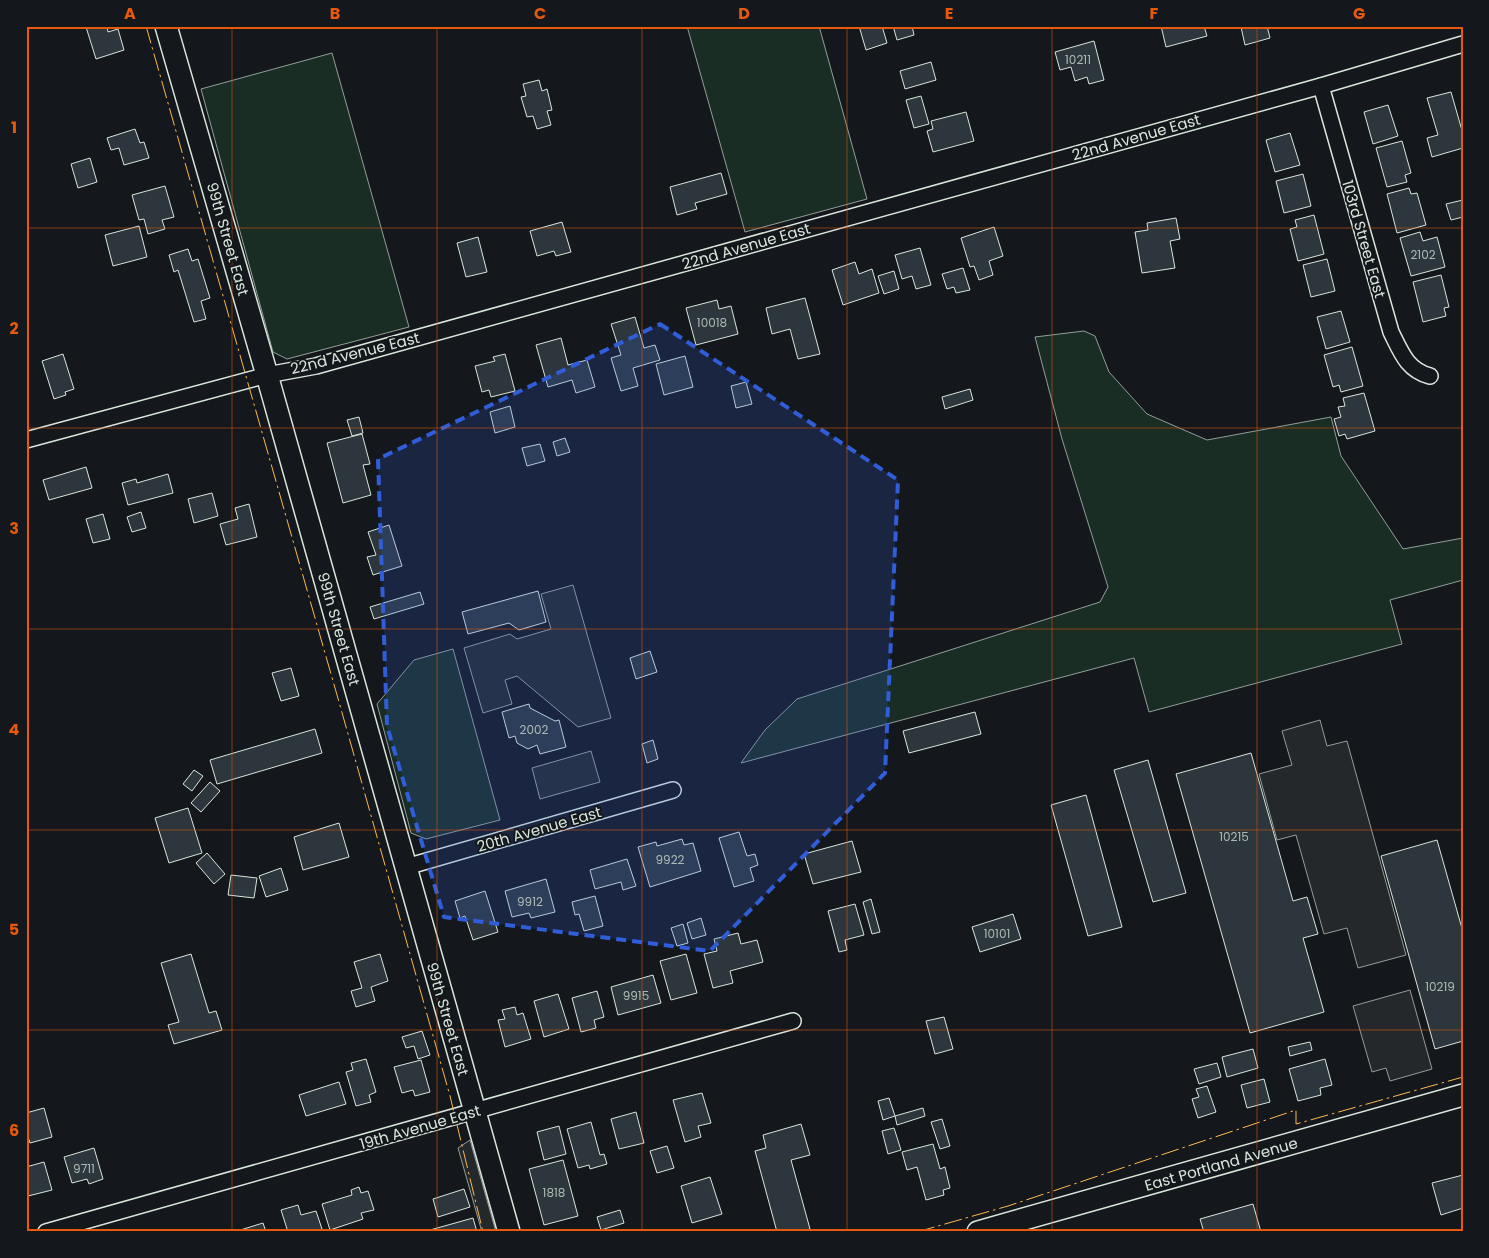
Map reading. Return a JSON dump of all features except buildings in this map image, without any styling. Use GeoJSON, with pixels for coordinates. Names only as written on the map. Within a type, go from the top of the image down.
{"type":"FeatureCollection","features":[{"type":"Feature","properties":{"kind":"street","name":"99th Street East"},"geometry":{"type":"LineString","coordinates":[[166,26],[267,375],[509,1232]]}},
{"type":"Feature","properties":{"kind":"street","name":"22nd Avenue East"},"geometry":{"type":"LineString","coordinates":[[26,440],[267,375],[326,363],[1322,86],[1463,44]]}},
{"type":"Feature","properties":{"kind":"street","name":"103rd Street East"},"geometry":{"type":"LineString","coordinates":[[1322,86],[1391,332],[1409,364],[1415,370],[1430,376]]}},
{"type":"Feature","properties":{"kind":"street","name":"20th Avenue East"},"geometry":{"type":"LineString","coordinates":[[406,867],[673,790]]}},
{"type":"Feature","properties":{"kind":"street","name":"19th Avenue East"},"geometry":{"type":"LineString","coordinates":[[46,1232],[793,1021]]}},
{"type":"Feature","properties":{"kind":"street","name":"East Portland Avenue"},"geometry":{"type":"LineString","coordinates":[[978,1232],[1463,1095]]}},
{"type":"Feature","properties":{"kind":"highlighted area"},"geometry":{"type":"Polygon","coordinates":[[[660,324],[898,480],[885,773],[710,951],[444,917],[387,726],[378,459],[660,324]]]}},
{"type":"Feature","properties":{"kind":"green space"},"geometry":{"type":"Polygon","coordinates":[[[687,26],[819,26],[867,199],[745,232],[687,26]]]}},
{"type":"Feature","properties":{"kind":"green space"},"geometry":{"type":"Polygon","coordinates":[[[332,53],[409,327],[287,359],[273,352],[201,89],[332,53]]]}},
{"type":"Feature","properties":{"kind":"green space"},"geometry":{"type":"Polygon","coordinates":[[[1084,331],[1095,336],[1109,372],[1147,414],[1207,440],[1331,417],[1341,456],[1403,549],[1463,538],[1463,580],[1390,600],[1402,644],[1149,712],[1134,658],[741,763],[765,730],[797,699],[1100,602],[1108,587],[1062,439],[1035,337],[1084,331]]]}},
{"type":"Feature","properties":{"kind":"green space"},"geometry":{"type":"Polygon","coordinates":[[[453,649],[500,820],[426,839],[411,833],[377,704],[414,660],[453,649]]]}},
{"type":"Feature","properties":{"kind":"shaded area"},"geometry":{"type":"Polygon","coordinates":[[[573,585],[611,718],[578,727],[517,676],[505,680],[512,704],[483,713],[464,648],[510,634],[517,639],[551,629],[541,594],[573,585]]]}},
{"type":"Feature","properties":{"kind":"shaded area"},"geometry":{"type":"Polygon","coordinates":[[[1320,720],[1327,746],[1347,741],[1406,955],[1358,968],[1347,928],[1324,934],[1296,835],[1277,840],[1259,774],[1292,765],[1282,731],[1320,720]]]}},
{"type":"Feature","properties":{"kind":"shaded area"},"geometry":{"type":"Polygon","coordinates":[[[591,751],[600,782],[540,799],[532,768],[591,751]]]}},
{"type":"Feature","properties":{"kind":"shaded area"},"geometry":{"type":"Polygon","coordinates":[[[1410,990],[1432,1069],[1390,1081],[1386,1068],[1372,1072],[1353,1006],[1410,990]]]}},
{"type":"Feature","properties":{"kind":"shaded area"},"geometry":{"type":"Polygon","coordinates":[[[470,1140],[496,1232],[482,1232],[458,1148],[470,1140]]]}},
{"type":"Feature","properties":{"kind":"power"},"geometry":{"type":"LineString","coordinates":[[146,26],[450,1096],[483,1232]]}},
{"type":"Feature","properties":{"kind":"power"},"geometry":{"type":"LineString","coordinates":[[917,1232],[1008,1206],[1296,1110],[1296,1124],[1463,1077]]}}]}
